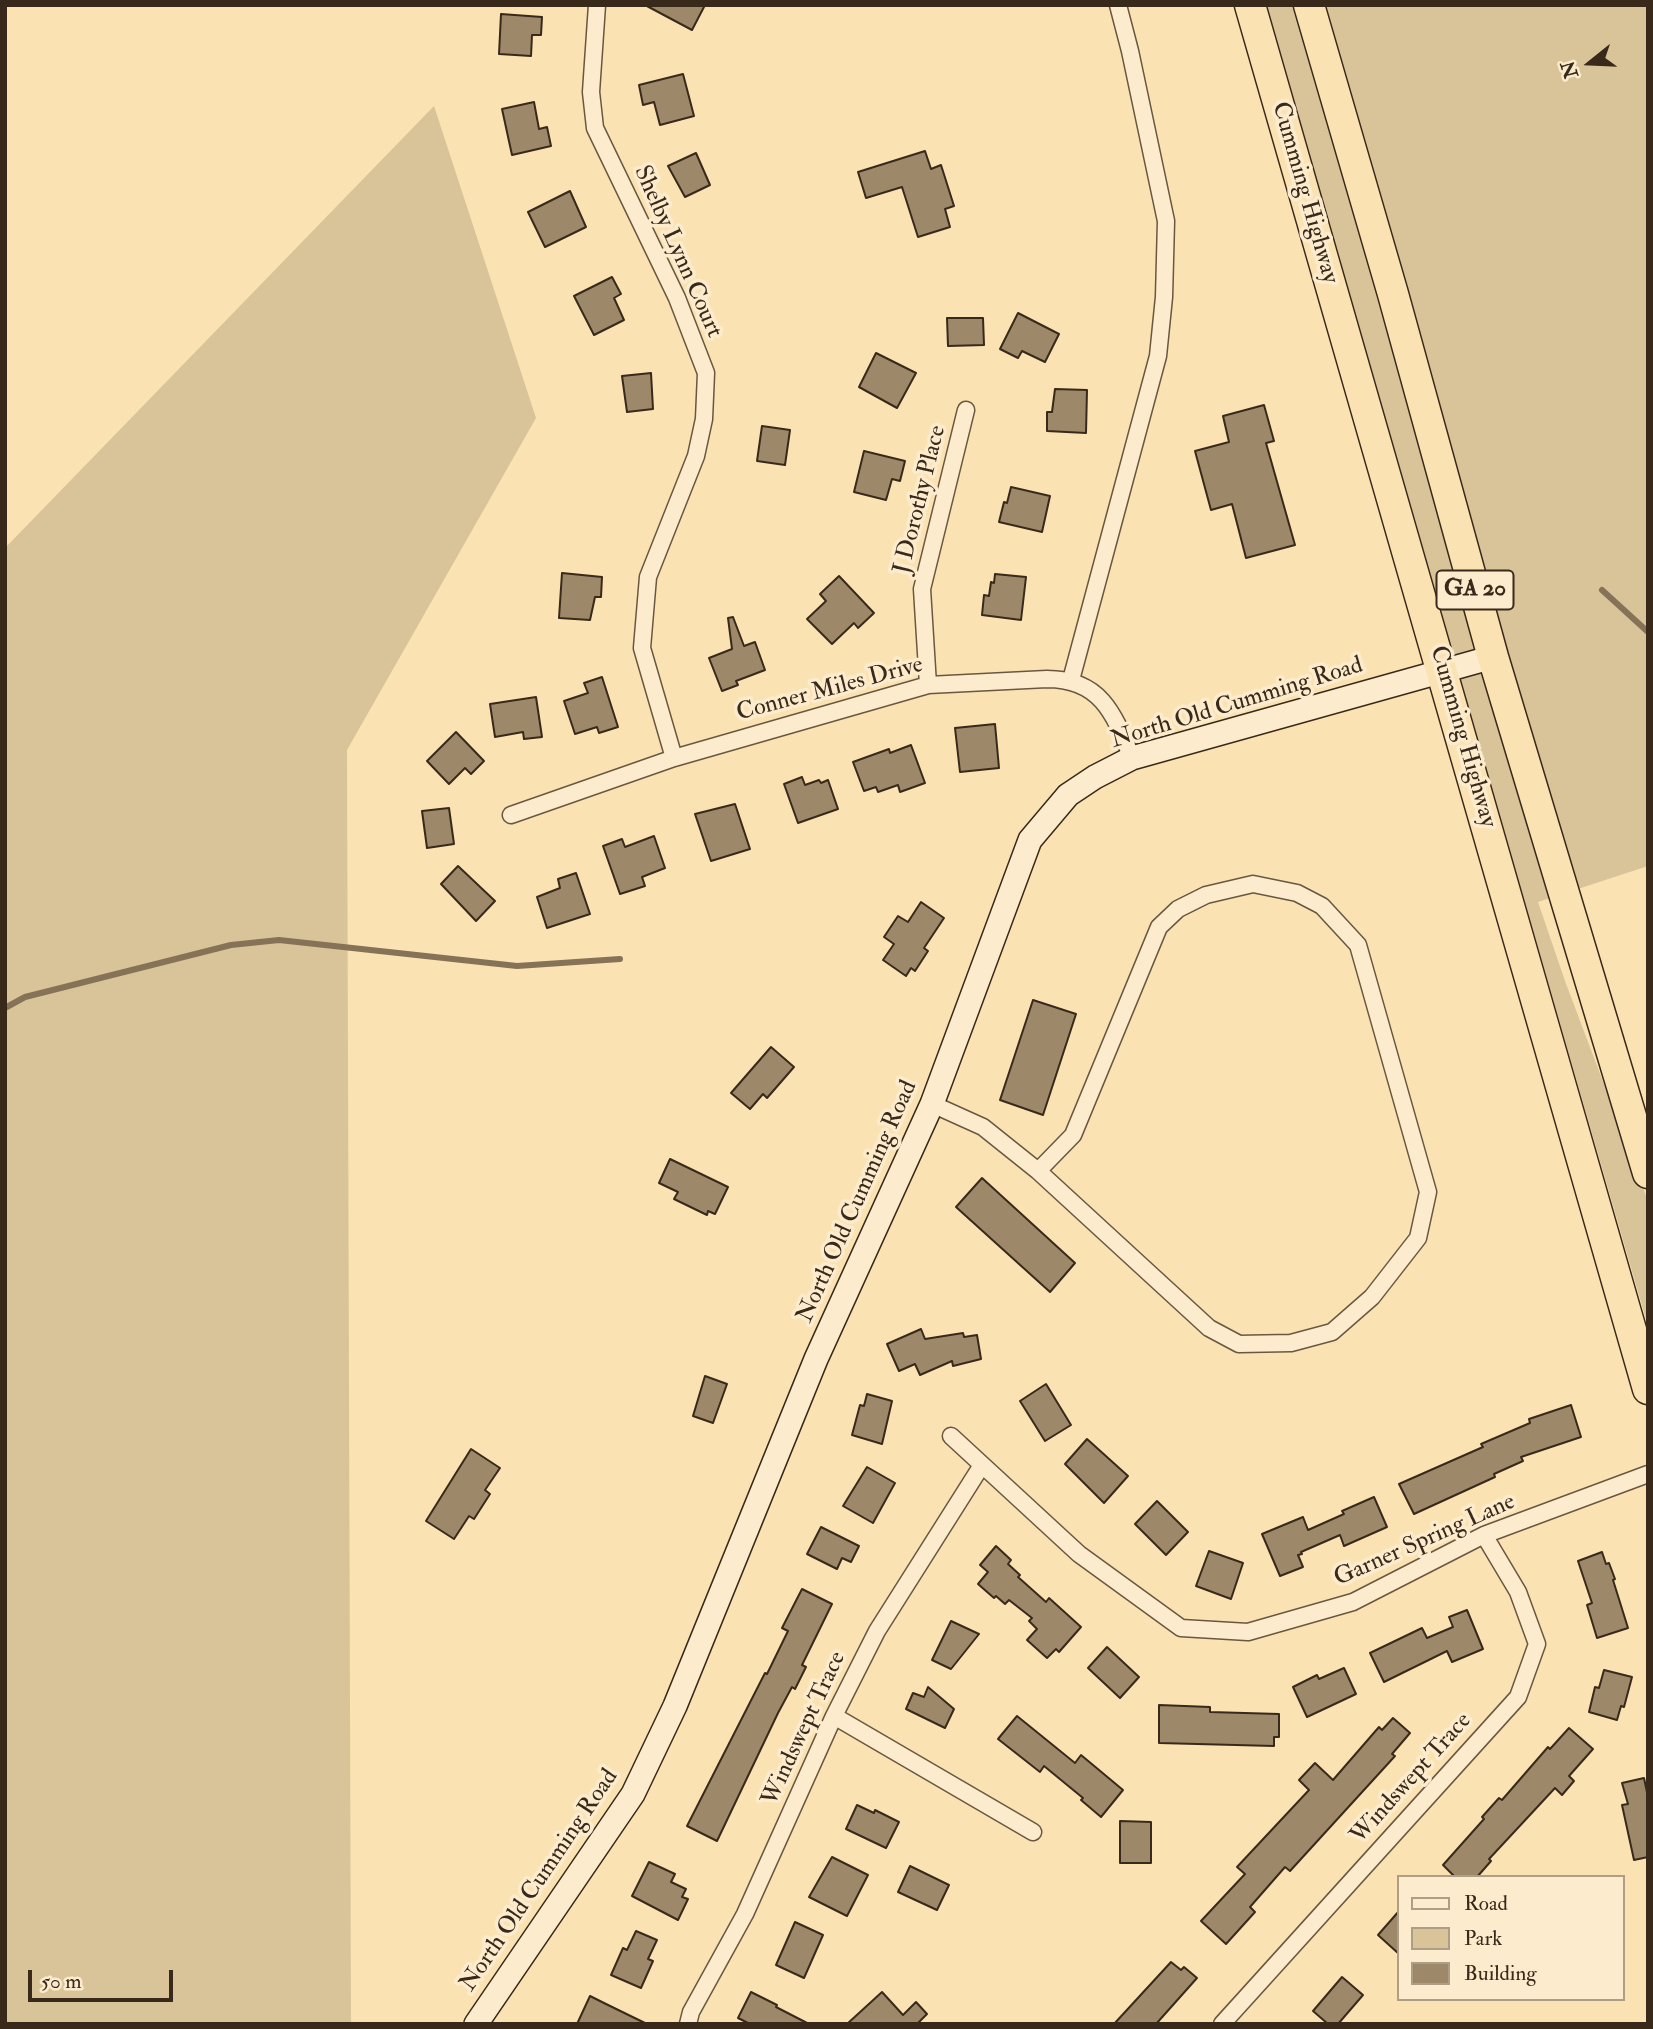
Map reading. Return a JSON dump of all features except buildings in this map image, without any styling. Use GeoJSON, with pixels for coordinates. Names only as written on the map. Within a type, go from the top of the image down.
{"type":"FeatureCollection","features":[{"type":"Feature","properties":{"kind":"highway","name":"Cumming Highway"},"geometry":{"type":"LineString","coordinates":[[1250,5],[1648,1389]]}},
{"type":"Feature","properties":{"kind":"highway","name":"GA 20"},"geometry":{"type":"LineString","coordinates":[[1309,5],[1493,657],[1648,1173]]}},
{"type":"Feature","properties":{"kind":"street","name":"Shelby Lynn Court"},"geometry":{"type":"LineString","coordinates":[[597,5],[591,92],[595,128],[677,298],[706,373],[704,419],[696,456],[648,578],[642,648],[674,758]]}},
{"type":"Feature","properties":{"kind":"street"},"geometry":{"type":"LineString","coordinates":[[1118,5],[1166,221],[1164,297],[1158,356],[1071,680],[1087,687],[1102,701],[1115,721],[1132,758]]}},
{"type":"Feature","properties":{"kind":"street","name":"J Dorothy Place"},"geometry":{"type":"LineString","coordinates":[[928,685],[922,589],[966,410]]}},
{"type":"Feature","properties":{"kind":"street","name":"North Old Cumming Road"},"geometry":{"type":"LineString","coordinates":[[476,2024],[633,1794],[675,1706],[816,1359],[932,1104],[1030,840],[1068,795],[1132,758],[1493,657]]}},
{"type":"Feature","properties":{"kind":"street","name":"Conner Miles Drive"},"geometry":{"type":"LineString","coordinates":[[511,816],[674,758],[928,685],[1071,680]]}},
{"type":"Feature","properties":{"kind":"street"},"geometry":{"type":"LineString","coordinates":[[932,1104],[983,1127],[1038,1171],[1209,1328],[1239,1344],[1291,1343],[1332,1332],[1372,1297],[1418,1238],[1428,1192],[1358,945],[1322,906],[1297,893],[1253,884],[1206,895],[1178,909],[1159,927],[1073,1135],[1038,1171]]}},
{"type":"Feature","properties":{"kind":"street","name":"Garner Spring Lane"},"geometry":{"type":"LineString","coordinates":[[951,1436],[1079,1554],[1181,1628],[1248,1632],[1353,1602],[1484,1535],[1648,1474]]}},
{"type":"Feature","properties":{"kind":"street","name":"Windswept Trace"},"geometry":{"type":"LineString","coordinates":[[688,2024],[691,2012],[744,1914],[834,1716],[877,1631],[982,1465]]}},
{"type":"Feature","properties":{"kind":"street","name":"Windswept Trace"},"geometry":{"type":"LineString","coordinates":[[1222,2024],[1518,1697],[1536,1644],[1518,1592],[1484,1535]]}},
{"type":"Feature","properties":{"kind":"street"},"geometry":{"type":"LineString","coordinates":[[834,1716],[1033,1832]]}},
{"type":"Feature","properties":{"kind":"green space"},"geometry":{"type":"Polygon","coordinates":[[[1245,5],[1648,5],[1648,866],[1538,902],[1648,1201],[1648,1326],[1526,906],[1502,913],[1245,5]]]}},
{"type":"Feature","properties":{"kind":"green space"},"geometry":{"type":"Polygon","coordinates":[[[434,106],[536,418],[347,750],[351,2024],[5,2024],[5,548],[434,106]]]}},
{"type":"Feature","properties":{"kind":"waterway"},"geometry":{"type":"LineString","coordinates":[[1602,590],[1648,632]]}},
{"type":"Feature","properties":{"kind":"waterway"},"geometry":{"type":"LineString","coordinates":[[5,1008],[25,997],[231,945],[279,940],[517,966],[620,959]]}}]}
